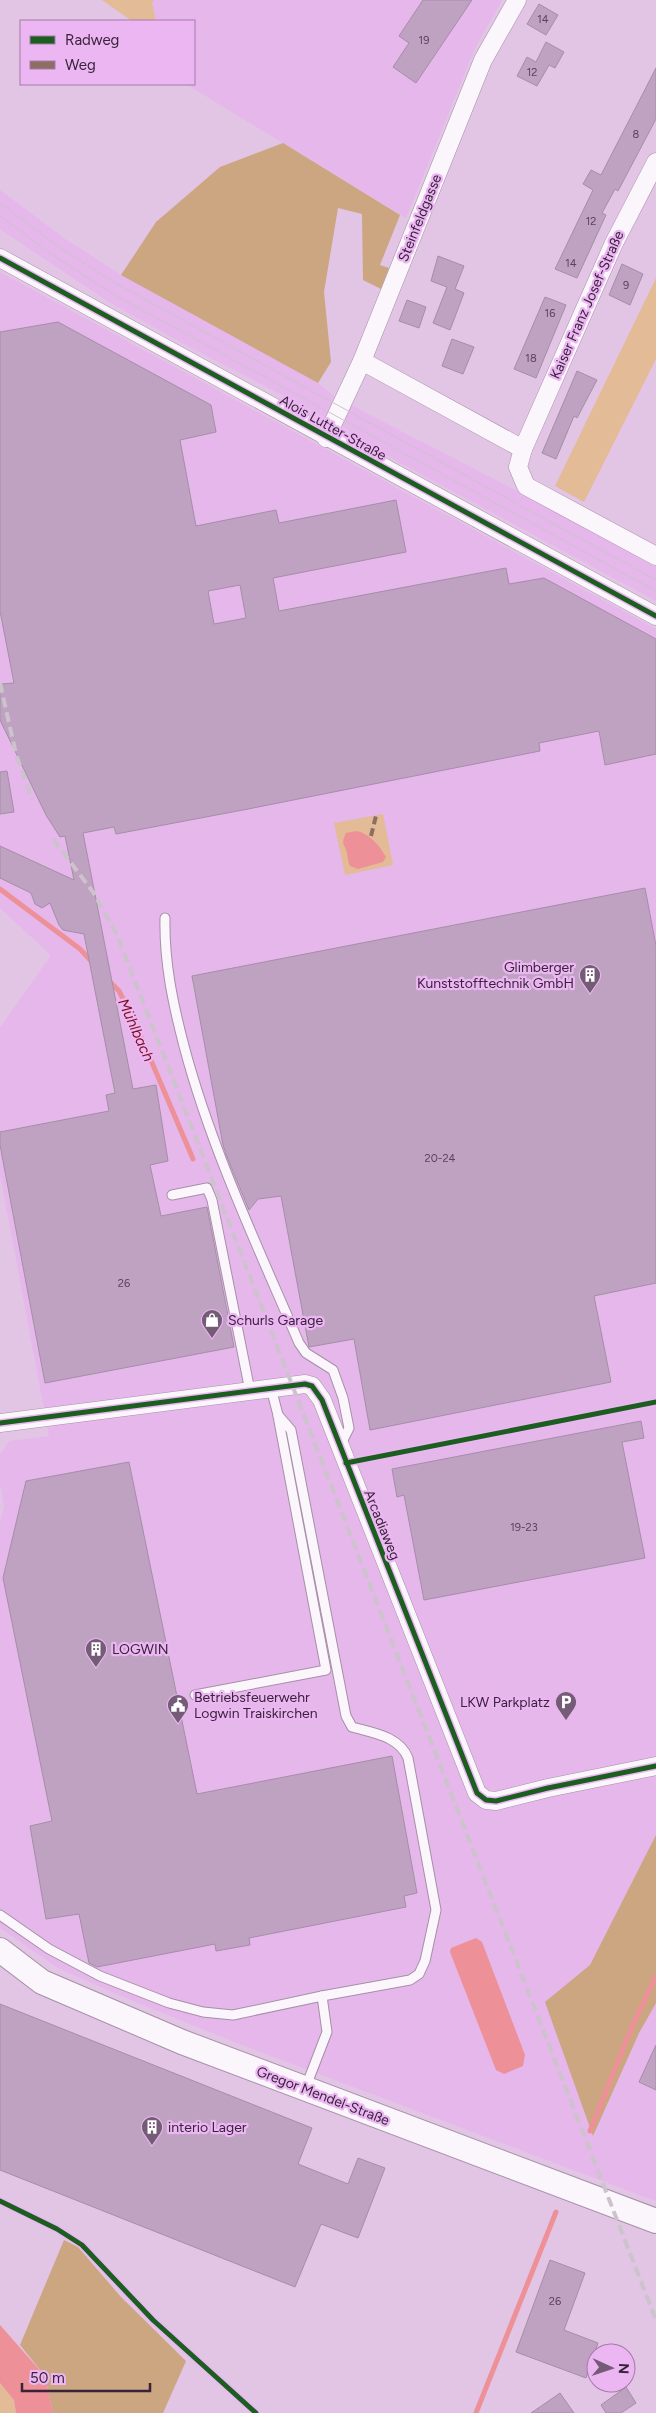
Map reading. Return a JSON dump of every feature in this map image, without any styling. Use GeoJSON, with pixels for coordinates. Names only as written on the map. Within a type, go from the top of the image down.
{"type":"FeatureCollection","features":[{"type":"Feature","properties":{"kind":"street","name":"Steinfeldgasse"},"geometry":{"type":"LineString","coordinates":[[326,438],[362,361],[483,60],[516,0]]}},
{"type":"Feature","properties":{"kind":"street","name":"Kaiser Franz Josef-Straße"},"geometry":{"type":"LineString","coordinates":[[524,449],[614,243],[656,162]]}},
{"type":"Feature","properties":{"kind":"street","name":"Alois Lutter-Straße"},"geometry":{"type":"LineString","coordinates":[[0,258],[326,438],[656,616]]}},
{"type":"Feature","properties":{"kind":"street"},"geometry":{"type":"LineString","coordinates":[[362,361],[524,449],[518,467],[526,486],[656,556]]}},
{"type":"Feature","properties":{"kind":"street","name":"Arcadiaweg"},"geometry":{"type":"LineString","coordinates":[[0,1423],[271,1388],[305,1384],[312,1386],[322,1400],[478,1793],[486,1800],[496,1801],[548,1788],[656,1766]]}},
{"type":"Feature","properties":{"kind":"street","name":"Gregor Mendel-Straße"},"geometry":{"type":"LineString","coordinates":[[0,1950],[42,1982],[182,2042],[656,2221]]}},
{"type":"Feature","properties":{"kind":"lane"},"geometry":{"type":"LineString","coordinates":[[165,918],[164,944],[173,1002],[197,1094],[233,1188],[299,1343],[306,1353],[333,1370],[343,1398],[349,1428],[340,1446]]}},
{"type":"Feature","properties":{"kind":"lane"},"geometry":{"type":"LineString","coordinates":[[172,1195],[207,1188],[212,1200],[250,1391]]}},
{"type":"Feature","properties":{"kind":"lane"},"geometry":{"type":"LineString","coordinates":[[194,1695],[326,1670],[278,1415],[271,1388]]}},
{"type":"Feature","properties":{"kind":"lane"},"geometry":{"type":"LineString","coordinates":[[0,1915],[49,1949],[100,1976],[169,2002],[203,2012],[234,2015],[410,1980],[419,1974],[426,1961],[436,1910],[410,1767],[404,1748],[382,1735],[352,1727],[346,1716],[291,1430],[278,1415]]}},
{"type":"Feature","properties":{"kind":"lane"},"geometry":{"type":"LineString","coordinates":[[305,2089],[327,2032],[322,1996]]}},
{"type":"Feature","properties":{"kind":"shaded area"},"geometry":{"type":"Polygon","coordinates":[[[102,0],[154,0],[152,3],[156,20],[131,20],[102,0]]]}},
{"type":"Feature","properties":{"kind":"shaded area"},"geometry":{"type":"Polygon","coordinates":[[[154,0],[502,0],[475,48],[406,218],[188,85],[195,85],[195,20],[156,20],[152,3],[154,0]]]}},
{"type":"Feature","properties":{"kind":"shaded area"},"geometry":{"type":"Polygon","coordinates":[[[283,143],[400,215],[380,265],[389,268],[381,289],[363,280],[362,214],[338,208],[324,292],[331,362],[318,383],[121,275],[156,222],[220,167],[283,143]]]}},
{"type":"Feature","properties":{"kind":"shaded area"},"geometry":{"type":"Polygon","coordinates":[[[0,190],[65,239],[121,275],[318,383],[335,397],[517,491],[656,567],[656,601],[358,440],[346,428],[182,343],[109,302],[0,229],[0,190]]]}},
{"type":"Feature","properties":{"kind":"shaded area"},"geometry":{"type":"Polygon","coordinates":[[[0,272],[656,629],[656,2201],[237,2043],[126,1998],[58,1968],[0,1928],[0,1523],[4,1506],[0,1483],[0,1455],[9,1441],[49,1436],[0,1173],[0,1028],[51,955],[0,908],[0,272]]]}},
{"type":"Feature","properties":{"kind":"shaded area"},"geometry":{"type":"Polygon","coordinates":[[[656,278],[656,359],[584,502],[555,486],[656,278]]]}},
{"type":"Feature","properties":{"kind":"shaded area"},"geometry":{"type":"Polygon","coordinates":[[[383,814],[393,865],[345,875],[334,823],[383,814]]]}},
{"type":"Feature","properties":{"kind":"shaded area"},"geometry":{"type":"Polygon","coordinates":[[[357,831],[370,837],[377,844],[386,857],[383,862],[358,869],[350,866],[343,840],[346,833],[357,831]]]}},
{"type":"Feature","properties":{"kind":"shaded area"},"geometry":{"type":"Polygon","coordinates":[[[656,1835],[656,2003],[639,2033],[593,2136],[545,2002],[590,1965],[656,1835]]]}},
{"type":"Feature","properties":{"kind":"shaded area"},"geometry":{"type":"Polygon","coordinates":[[[476,1938],[482,1942],[525,2055],[523,2066],[504,2074],[496,2070],[450,1952],[451,1948],[476,1938]]]}},
{"type":"Feature","properties":{"kind":"shaded area"},"geometry":{"type":"Polygon","coordinates":[[[64,2240],[78,2247],[121,2297],[186,2361],[163,2413],[53,2413],[45,2376],[20,2345],[64,2240]]]}},
{"type":"Feature","properties":{"kind":"shaded area"},"geometry":{"type":"Polygon","coordinates":[[[0,2325],[45,2376],[53,2413],[16,2413],[14,2400],[0,2383],[0,2325]]]}},
{"type":"Feature","properties":{"kind":"shaded area"},"geometry":{"type":"Polygon","coordinates":[[[0,2383],[14,2400],[16,2413],[0,2413],[0,2383]]]}},
{"type":"Feature","properties":{"kind":"building"},"geometry":{"type":"Polygon","coordinates":[[[423,0],[472,0],[416,83],[393,67],[409,43],[399,36],[423,0]]]}},
{"type":"Feature","properties":{"kind":"building"},"geometry":{"type":"Polygon","coordinates":[[[539,4],[558,15],[546,35],[527,24],[539,4]]]}},
{"type":"Feature","properties":{"kind":"building"},"geometry":{"type":"Polygon","coordinates":[[[546,42],[564,52],[555,68],[549,65],[537,86],[517,76],[527,57],[536,62],[546,42]]]}},
{"type":"Feature","properties":{"kind":"building"},"geometry":{"type":"Polygon","coordinates":[[[656,68],[656,119],[618,191],[615,189],[602,213],[606,215],[577,278],[555,269],[593,190],[583,184],[591,170],[601,175],[656,68]]]}},
{"type":"Feature","properties":{"kind":"building"},"geometry":{"type":"Polygon","coordinates":[[[438,256],[464,266],[455,289],[464,293],[450,330],[433,323],[447,287],[431,281],[438,256]]]}},
{"type":"Feature","properties":{"kind":"building"},"geometry":{"type":"Polygon","coordinates":[[[622,264],[643,274],[630,305],[609,295],[622,264]]]}},
{"type":"Feature","properties":{"kind":"building"},"geometry":{"type":"Polygon","coordinates":[[[545,297],[566,305],[536,378],[514,369],[545,297]]]}},
{"type":"Feature","properties":{"kind":"building"},"geometry":{"type":"Polygon","coordinates":[[[407,300],[426,307],[419,328],[399,321],[407,300]]]}},
{"type":"Feature","properties":{"kind":"building"},"geometry":{"type":"Polygon","coordinates":[[[58,322],[211,405],[216,432],[180,440],[196,526],[276,510],[279,523],[396,500],[406,552],[273,578],[279,611],[506,568],[509,584],[544,578],[656,639],[656,754],[605,765],[599,731],[539,743],[540,751],[248,809],[116,834],[114,827],[83,833],[133,1089],[156,1085],[168,1161],[150,1165],[161,1216],[207,1207],[234,1347],[45,1383],[0,1145],[0,1132],[109,1111],[106,1095],[115,1093],[84,934],[63,930],[50,903],[42,908],[35,904],[31,893],[0,878],[0,846],[74,880],[65,836],[60,837],[46,815],[0,720],[0,684],[14,683],[0,611],[0,332],[58,322]],[[240,585],[208,591],[214,624],[246,618],[240,585]]]}},
{"type":"Feature","properties":{"kind":"building"},"geometry":{"type":"Polygon","coordinates":[[[452,339],[474,347],[463,374],[442,366],[452,339]]]}},
{"type":"Feature","properties":{"kind":"building"},"geometry":{"type":"Polygon","coordinates":[[[577,371],[597,380],[577,418],[574,416],[556,459],[542,453],[577,371]]]}},
{"type":"Feature","properties":{"kind":"building"},"geometry":{"type":"Polygon","coordinates":[[[7,771],[14,812],[0,814],[0,772],[7,771]]]}},
{"type":"Feature","properties":{"kind":"building"},"geometry":{"type":"Polygon","coordinates":[[[645,888],[656,946],[656,1283],[594,1296],[611,1382],[370,1430],[354,1339],[309,1347],[281,1196],[258,1199],[249,1210],[227,1157],[223,1145],[192,976],[645,888]]]}},
{"type":"Feature","properties":{"kind":"building"},"geometry":{"type":"Polygon","coordinates":[[[641,1421],[644,1438],[622,1442],[645,1558],[424,1600],[404,1495],[397,1497],[392,1469],[641,1421]]]}},
{"type":"Feature","properties":{"kind":"building","name":"LOGWIN"},"geometry":{"type":"Polygon","coordinates":[[[129,1462],[197,1794],[392,1756],[417,1893],[404,1896],[406,1907],[249,1938],[250,1945],[216,1951],[215,1944],[97,1967],[89,1963],[79,1914],[46,1919],[30,1826],[52,1821],[3,1578],[26,1481],[129,1462]]]}},
{"type":"Feature","properties":{"kind":"building","name":"interio Lager"},"geometry":{"type":"Polygon","coordinates":[[[0,2004],[312,2128],[298,2164],[348,2184],[358,2158],[385,2168],[358,2238],[321,2224],[295,2287],[0,2170],[0,2004]]]}},
{"type":"Feature","properties":{"kind":"building"},"geometry":{"type":"Polygon","coordinates":[[[656,2045],[656,2090],[639,2082],[656,2045]]]}},
{"type":"Feature","properties":{"kind":"building"},"geometry":{"type":"Polygon","coordinates":[[[550,2260],[585,2273],[564,2330],[598,2343],[586,2343],[586,2378],[516,2352],[550,2260]]]}},
{"type":"Feature","properties":{"kind":"building"},"geometry":{"type":"Polygon","coordinates":[[[560,2393],[574,2413],[531,2413],[550,2400],[560,2393]]]}},
{"type":"Feature","properties":{"kind":"building"},"geometry":{"type":"Polygon","coordinates":[[[618,2393],[630,2393],[636,2403],[621,2413],[606,2413],[601,2405],[618,2393]]]}},
{"type":"Feature","properties":{"kind":"waterway","name":"Mühlbach"},"geometry":{"type":"LineString","coordinates":[[0,889],[80,949],[93,963]]}},
{"type":"Feature","properties":{"kind":"waterway","name":"Mühlbach"},"geometry":{"type":"LineString","coordinates":[[109,981],[119,991],[133,1018],[193,1159]]}},
{"type":"Feature","properties":{"kind":"waterway"},"geometry":{"type":"LineString","coordinates":[[590,2131],[631,2029],[656,1976]]}},
{"type":"Feature","properties":{"kind":"waterway"},"geometry":{"type":"LineString","coordinates":[[476,2413],[556,2212]]}},
{"type":"Feature","properties":{"kind":"tram line"},"geometry":{"type":"LineString","coordinates":[[0,203],[59,247],[117,284],[656,580]]}},
{"type":"Feature","properties":{"kind":"tram line"},"geometry":{"type":"LineString","coordinates":[[0,216],[54,256],[113,294],[656,591]]}},
{"type":"Feature","properties":{"kind":"railway"},"geometry":{"type":"LineString","coordinates":[[0,683],[16,754],[32,799]]}},
{"type":"Feature","properties":{"kind":"railway"},"geometry":{"type":"LineString","coordinates":[[53,839],[93,892],[117,935],[656,2320]]}},
{"type":"Feature","properties":{"kind":"marked path"},"geometry":{"type":"LineString","coordinates":[[371,836],[376,816]]}},
{"type":"Feature","properties":{"kind":"cycle path"},"geometry":{"type":"LineString","coordinates":[[0,258],[656,616]]}},
{"type":"Feature","properties":{"kind":"cycle path"},"geometry":{"type":"LineString","coordinates":[[0,1423],[305,1384],[312,1386],[322,1400],[477,1793],[486,1800],[496,1801],[548,1788],[656,1766]]}},
{"type":"Feature","properties":{"kind":"cycle path"},"geometry":{"type":"LineString","coordinates":[[346,1463],[656,1402]]}},
{"type":"Feature","properties":{"kind":"cycle path"},"geometry":{"type":"LineString","coordinates":[[0,2201],[57,2229],[82,2245],[153,2320],[256,2413]]}},
{"type":"Feature","properties":{"kind":"place","name":"Glimberger Kunststofftechnik GmbH"},"geometry":{"type":"Point","coordinates":[590,994]}},
{"type":"Feature","properties":{"kind":"place","name":"Schurls Garage"},"geometry":{"type":"Point","coordinates":[212,1339]}},
{"type":"Feature","properties":{"kind":"place","name":"LOGWIN"},"geometry":{"type":"Point","coordinates":[96,1668]}},
{"type":"Feature","properties":{"kind":"place","name":"LKW Parkplatz"},"geometry":{"type":"Point","coordinates":[566,1721]}},
{"type":"Feature","properties":{"kind":"place","name":"Betriebsfeuerwehr Logwin Traiskirchen"},"geometry":{"type":"Point","coordinates":[178,1724]}},
{"type":"Feature","properties":{"kind":"place","name":"interio Lager"},"geometry":{"type":"Point","coordinates":[152,2146]}}]}
